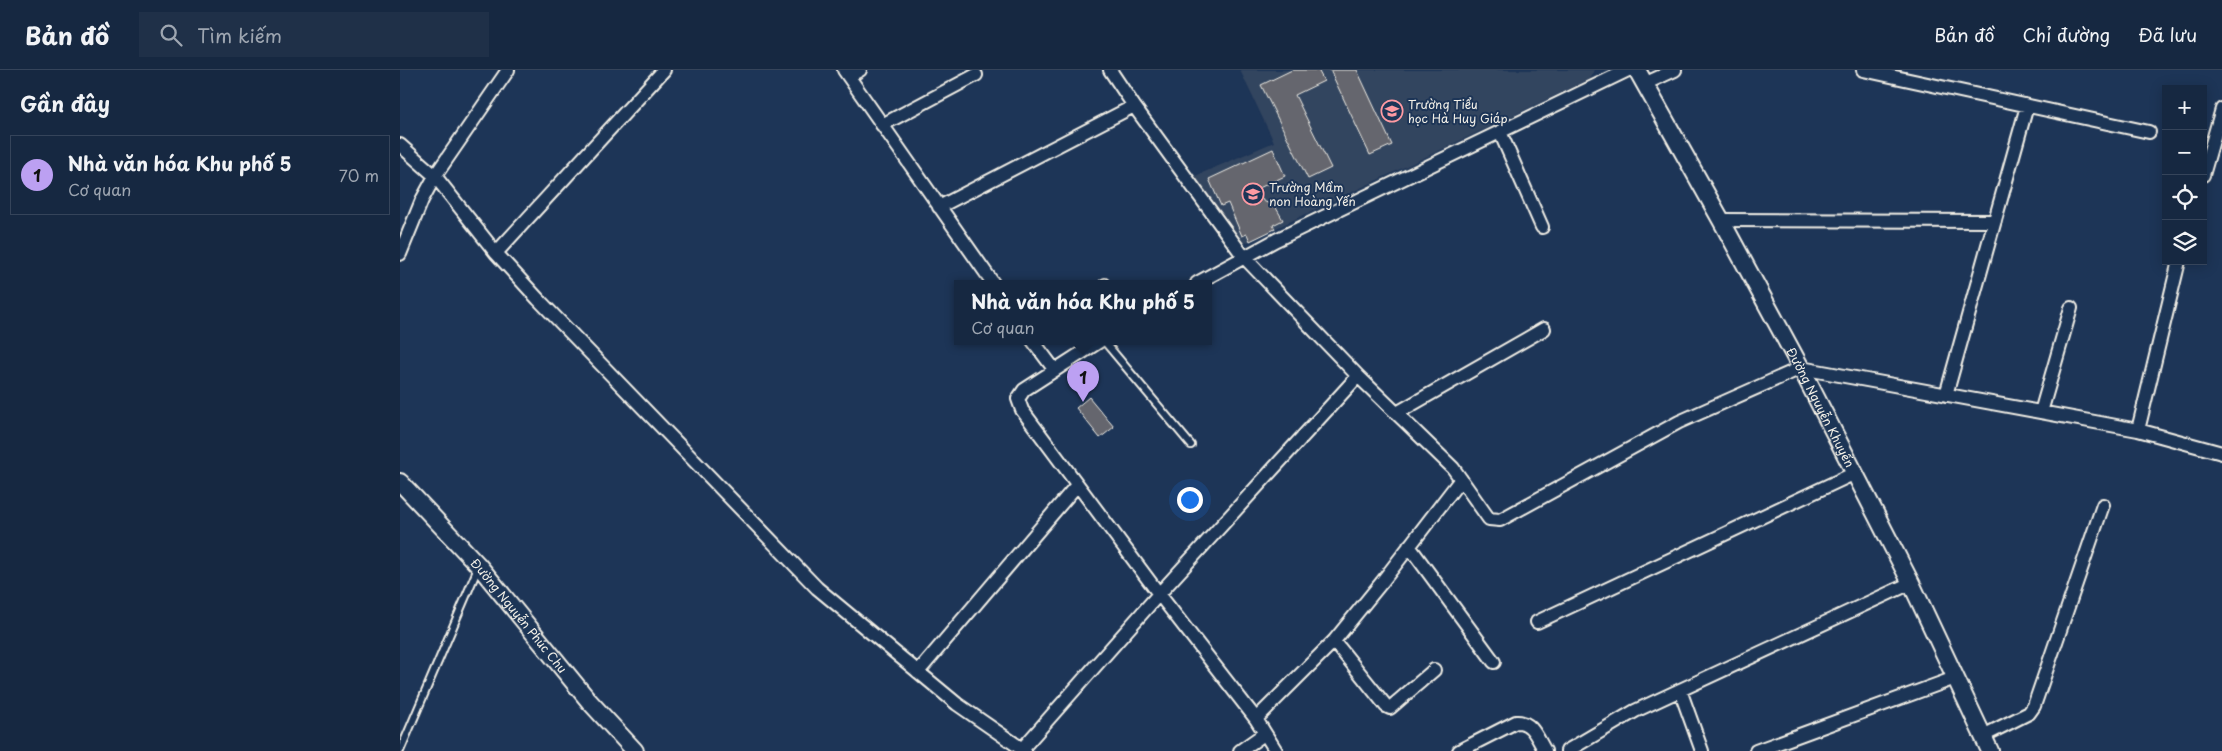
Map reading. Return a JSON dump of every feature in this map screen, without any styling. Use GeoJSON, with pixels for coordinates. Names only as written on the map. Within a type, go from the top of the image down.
{"type":"FeatureCollection","features":[{"type":"Feature","properties":{"kind":"street"},"geometry":{"type":"LineString","coordinates":[[400,254],[406,224],[435,176],[508,70]]}},
{"type":"Feature","properties":{"kind":"street"},"geometry":{"type":"LineString","coordinates":[[496,253],[664,70]]}},
{"type":"Feature","properties":{"kind":"street"},"geometry":{"type":"LineString","coordinates":[[860,70],[846,73],[991,280]]}},
{"type":"Feature","properties":{"kind":"street"},"geometry":{"type":"LineString","coordinates":[[1110,70],[1244,257],[1358,376],[1437,451],[1461,479],[1489,519],[1500,520],[1679,422],[1800,368],[2138,430],[2222,453]]}},
{"type":"Feature","properties":{"kind":"street"},"geometry":{"type":"LineString","coordinates":[[1202,280],[1244,257],[1628,70]]}},
{"type":"Feature","properties":{"kind":"street"},"geometry":{"type":"LineString","coordinates":[[1640,77],[1675,70]]}},
{"type":"Feature","properties":{"kind":"street"},"geometry":{"type":"LineString","coordinates":[[1863,70],[2148,132]]}},
{"type":"Feature","properties":{"kind":"street"},"geometry":{"type":"LineString","coordinates":[[882,125],[976,75]]}},
{"type":"Feature","properties":{"kind":"street","name":"Đường Nguyễn Khuyến"},"geometry":{"type":"LineString","coordinates":[[1640,77],[1721,220],[1800,368],[1910,583],[1986,744]]}},
{"type":"Feature","properties":{"kind":"street"},"geometry":{"type":"LineString","coordinates":[[940,207],[1134,106]]}},
{"type":"Feature","properties":{"kind":"street"},"geometry":{"type":"LineString","coordinates":[[1946,394],[2027,106]]}},
{"type":"Feature","properties":{"kind":"street"},"geometry":{"type":"LineString","coordinates":[[2207,161],[2222,109]]}},
{"type":"Feature","properties":{"kind":"street"},"geometry":{"type":"LineString","coordinates":[[1500,132],[1542,227]]}},
{"type":"Feature","properties":{"kind":"street"},"geometry":{"type":"LineString","coordinates":[[400,145],[435,176],[496,253],[643,410],[703,468],[748,518],[817,588],[957,704],[1023,750],[1159,594],[1358,376]]}},
{"type":"Feature","properties":{"kind":"street"},"geometry":{"type":"LineString","coordinates":[[1721,220],[1995,221]]}},
{"type":"Feature","properties":{"kind":"street"},"geometry":{"type":"LineString","coordinates":[[2138,430],[2178,265]]}},
{"type":"Feature","properties":{"kind":"street"},"geometry":{"type":"LineString","coordinates":[[2041,412],[2071,308]]}},
{"type":"Feature","properties":{"kind":"street"},"geometry":{"type":"LineString","coordinates":[[1397,413],[1544,329]]}},
{"type":"Feature","properties":{"kind":"street"},"geometry":{"type":"LineString","coordinates":[[1036,345],[1054,369]]}},
{"type":"Feature","properties":{"kind":"street"},"geometry":{"type":"LineString","coordinates":[[1093,345],[1024,390],[1018,399],[1022,410],[1159,594],[1256,719],[1276,751]]}},
{"type":"Feature","properties":{"kind":"street"},"geometry":{"type":"LineString","coordinates":[[1537,622],[1853,474]]}},
{"type":"Feature","properties":{"kind":"street"},"geometry":{"type":"LineString","coordinates":[[1256,719],[1334,641],[1461,479]]}},
{"type":"Feature","properties":{"kind":"street","name":"Đường Nguyễn Phúc Chu"},"geometry":{"type":"LineString","coordinates":[[400,482],[479,566],[589,701],[635,751]]}},
{"type":"Feature","properties":{"kind":"street"},"geometry":{"type":"LineString","coordinates":[[918,672],[1077,485]]}},
{"type":"Feature","properties":{"kind":"street"},"geometry":{"type":"LineString","coordinates":[[1986,744],[2030,713],[2034,706],[2103,505]]}},
{"type":"Feature","properties":{"kind":"street"},"geometry":{"type":"LineString","coordinates":[[1409,546],[1494,662]]}},
{"type":"Feature","properties":{"kind":"street"},"geometry":{"type":"LineString","coordinates":[[1567,751],[1636,711],[1910,583]]}},
{"type":"Feature","properties":{"kind":"street"},"geometry":{"type":"LineString","coordinates":[[1334,641],[1386,706],[1390,708],[1434,670]]}},
{"type":"Feature","properties":{"kind":"street"},"geometry":{"type":"LineString","coordinates":[[1756,751],[1955,678]]}},
{"type":"Feature","properties":{"kind":"street"},"geometry":{"type":"LineString","coordinates":[[1680,690],[1702,751]]}},
{"type":"Feature","properties":{"kind":"street"},"geometry":{"type":"LineString","coordinates":[[1459,751],[1516,722],[1529,724],[1545,751]]}},
{"type":"Feature","properties":{"kind":"street"},"geometry":{"type":"LineString","coordinates":[[1240,751],[1264,734]]}},
{"type":"Feature","properties":{"kind":"lane"},"geometry":{"type":"LineString","coordinates":[[1107,345],[1191,445]]}},
{"type":"Feature","properties":{"kind":"lane"},"geometry":{"type":"LineString","coordinates":[[400,751],[479,566]]}},
{"type":"Feature","properties":{"kind":"shaded area","name":"Trường Tiểu học Hà Huy Giáp"},"geometry":{"type":"Polygon","coordinates":[[[1240,70],[1594,70],[1590,79],[1243,244],[1193,177],[1274,142],[1240,70]]]}},
{"type":"Feature","properties":{"kind":"building"},"geometry":{"type":"Polygon","coordinates":[[[1292,70],[1318,70],[1324,81],[1295,95],[1331,168],[1308,179],[1261,85],[1292,70]]]}},
{"type":"Feature","properties":{"kind":"building"},"geometry":{"type":"Polygon","coordinates":[[[1330,70],[1357,70],[1392,145],[1370,155],[1330,70]]]}},
{"type":"Feature","properties":{"kind":"building"},"geometry":{"type":"Polygon","coordinates":[[[1273,149],[1285,176],[1257,189],[1263,201],[1275,206],[1283,220],[1273,225],[1275,229],[1250,241],[1247,234],[1242,236],[1228,203],[1221,206],[1209,179],[1273,149]]]}},
{"type":"Feature","properties":{"kind":"building"},"geometry":{"type":"Polygon","coordinates":[[[1089,397],[1114,427],[1100,438],[1076,408],[1089,397]]]}},
{"type":"Feature","properties":{"kind":"place","name":"Trường Tiểu học Hà Huy Giáp"},"geometry":{"type":"Point","coordinates":[1392,111]}},
{"type":"Feature","properties":{"kind":"place","name":"Trường Mầm non Hoàng Yến"},"geometry":{"type":"Point","coordinates":[1253,194]}},
{"type":"Feature","properties":{"kind":"place","name":"Nhà văn hóa Khu phố 5"},"geometry":{"type":"Point","coordinates":[1083,402]}}]}
